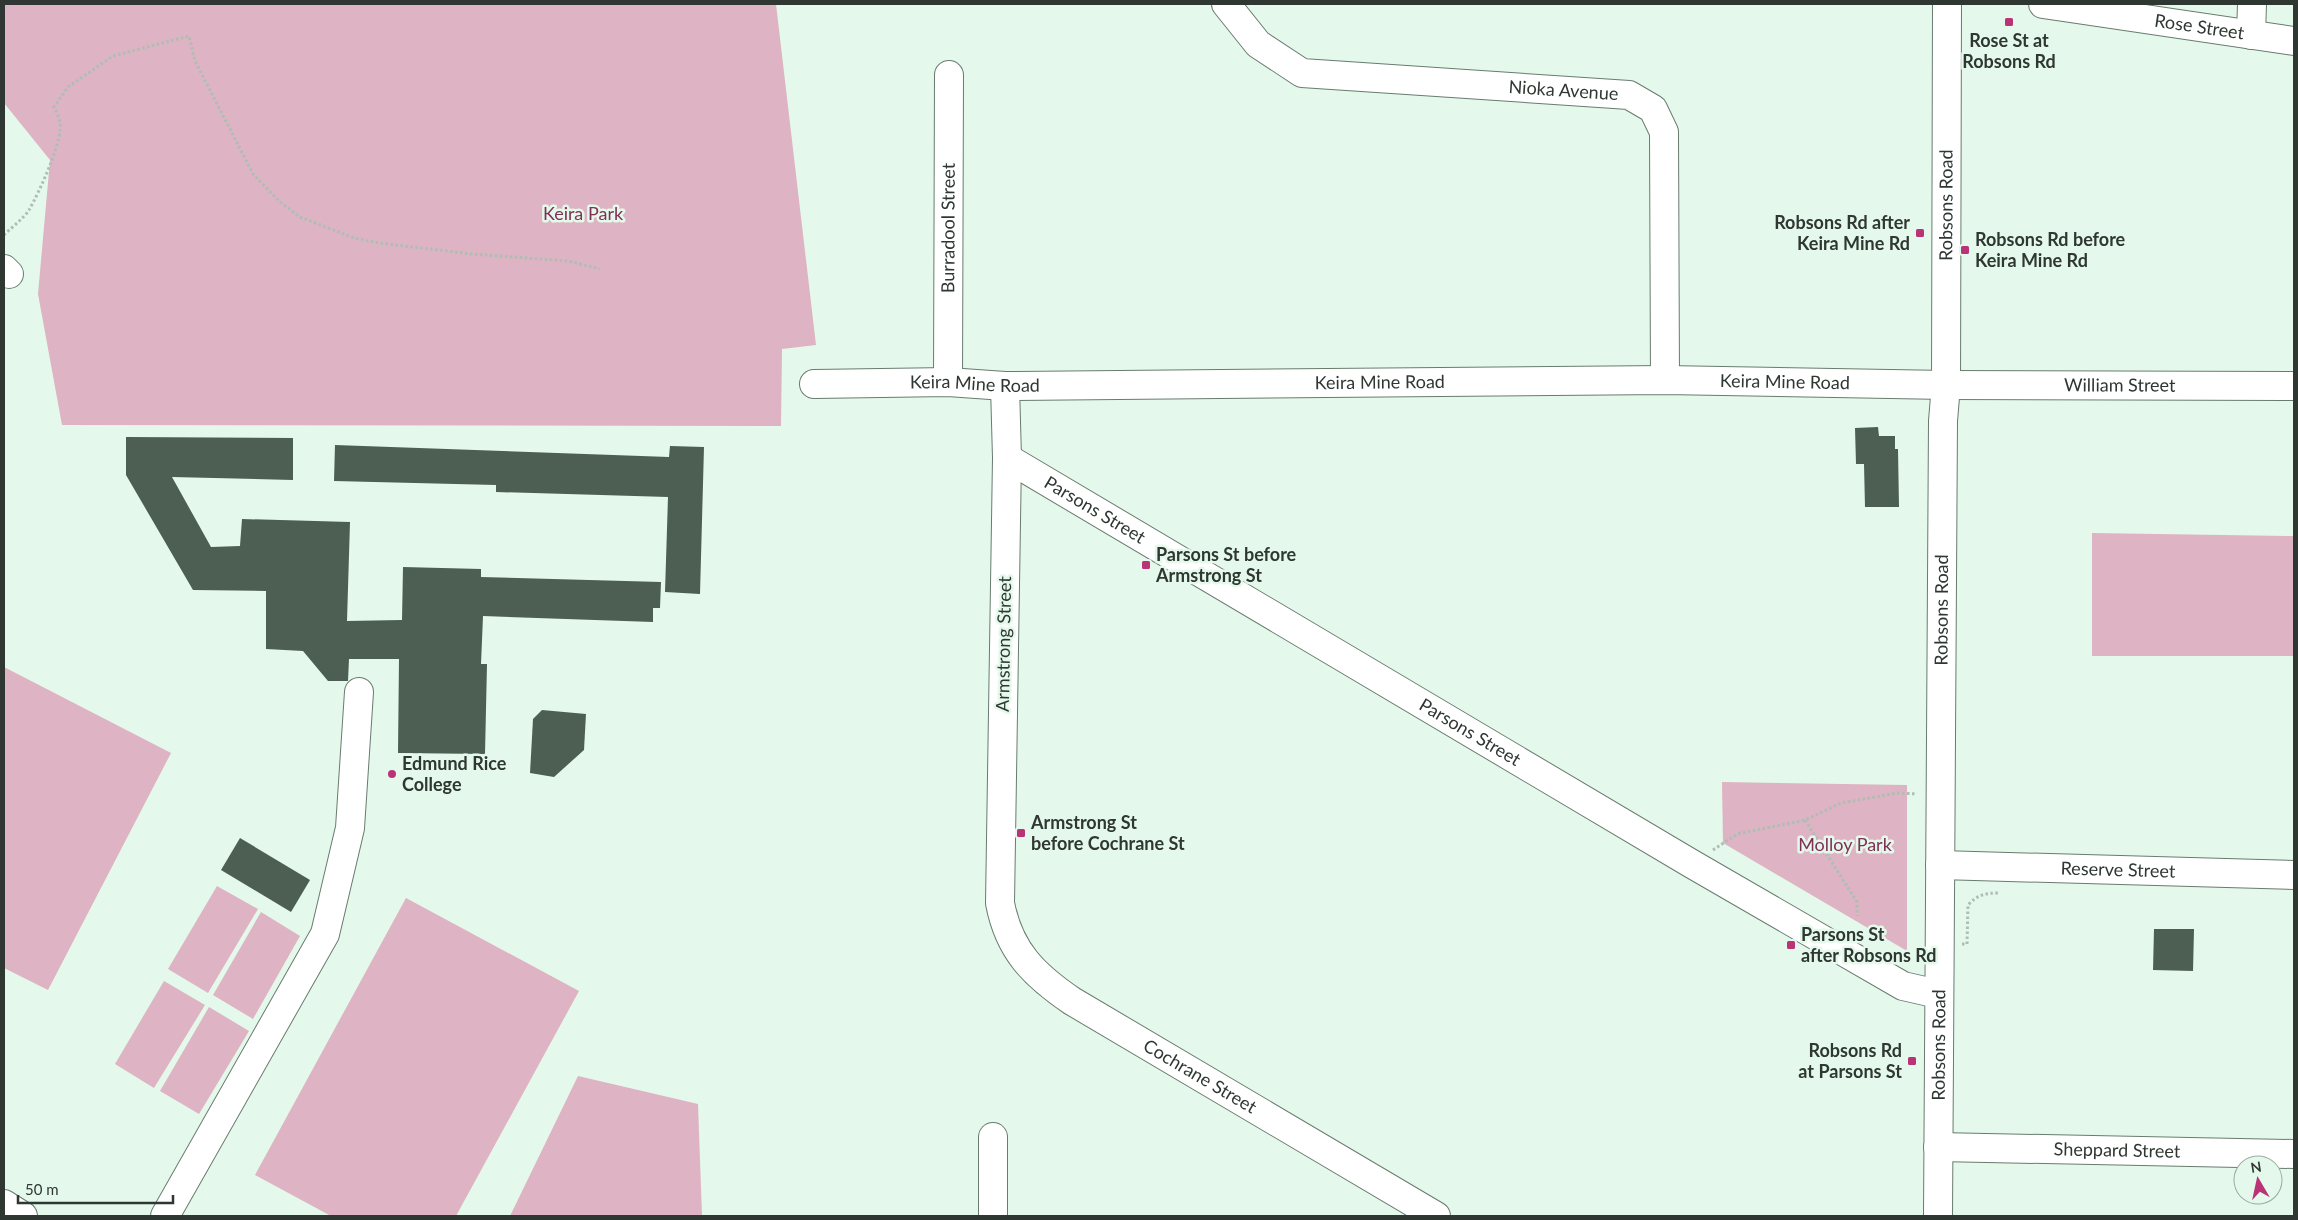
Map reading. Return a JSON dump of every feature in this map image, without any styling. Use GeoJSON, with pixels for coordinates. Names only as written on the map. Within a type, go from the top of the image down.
{"type":"FeatureCollection","features":[{"type":"Feature","properties":{"kind":"street","name":"Nioka Avenue"},"geometry":{"type":"LineString","coordinates":[[1226,4],[1258,44],[1302,73],[1629,95],[1653,109],[1664,132],[1665,380]]}},
{"type":"Feature","properties":{"kind":"street","name":"Robsons Road"},"geometry":{"type":"LineString","coordinates":[[1938,1216],[1943,441],[1946,385],[1947,4]]}},
{"type":"Feature","properties":{"kind":"street","name":"Rose Street"},"geometry":{"type":"LineString","coordinates":[[2043,4],[2294,41]]}},
{"type":"Feature","properties":{"kind":"street"},"geometry":{"type":"LineString","coordinates":[[2251,35],[2252,4]]}},
{"type":"Feature","properties":{"kind":"street","name":"Burradool Street"},"geometry":{"type":"LineString","coordinates":[[948,382],[950,75]]}},
{"type":"Feature","properties":{"kind":"street","name":"Keira Mine Road"},"geometry":{"type":"LineString","coordinates":[[814,384],[948,382],[1005,386],[1665,380],[1946,385]]}},
{"type":"Feature","properties":{"kind":"street","name":"William Street"},"geometry":{"type":"LineString","coordinates":[[1946,385],[2294,386]]}},
{"type":"Feature","properties":{"kind":"street","name":"Armstrong Street"},"geometry":{"type":"LineString","coordinates":[[1000,903],[1007,458],[1005,386]]}},
{"type":"Feature","properties":{"kind":"street","name":"Parsons Street"},"geometry":{"type":"LineString","coordinates":[[1007,458],[1692,864],[1903,986],[1938,994]]}},
{"type":"Feature","properties":{"kind":"street"},"geometry":{"type":"LineString","coordinates":[[165,1216],[325,934],[350,828],[359,692]]}},
{"type":"Feature","properties":{"kind":"street","name":"Reserve Street"},"geometry":{"type":"LineString","coordinates":[[1940,865],[2294,875]]}},
{"type":"Feature","properties":{"kind":"street","name":"Cochrane Street"},"geometry":{"type":"LineString","coordinates":[[1000,903],[1009,937],[1019,954],[1051,987],[1436,1216]]}},
{"type":"Feature","properties":{"kind":"street"},"geometry":{"type":"LineString","coordinates":[[993,1136],[993,1216]]}},
{"type":"Feature","properties":{"kind":"street","name":"Sheppard Street"},"geometry":{"type":"LineString","coordinates":[[1938,1147],[2294,1154]]}},
{"type":"Feature","properties":{"kind":"street"},"geometry":{"type":"LineString","coordinates":[[4,1204],[24,1216]]}},
{"type":"Feature","properties":{"kind":"path"},"geometry":{"type":"LineString","coordinates":[[4,235],[28,212],[57,146],[60,119],[54,107],[68,87],[113,56],[189,36],[196,61],[253,174],[279,201],[300,217],[354,238],[379,243],[472,254],[568,260],[600,269]]}},
{"type":"Feature","properties":{"kind":"path"},"geometry":{"type":"LineString","coordinates":[[1692,864],[1737,834],[1805,820],[1841,803],[1898,793],[1917,794]]}},
{"type":"Feature","properties":{"kind":"path"},"geometry":{"type":"LineString","coordinates":[[1805,820],[1857,902],[1857,916]]}},
{"type":"Feature","properties":{"kind":"path"},"geometry":{"type":"LineString","coordinates":[[1967,944],[1968,905],[1975,897],[1987,893],[2004,892]]}},
{"type":"Feature","properties":{"kind":"green space","name":"Keira Park"},"geometry":{"type":"Polygon","coordinates":[[[4,4],[776,4],[816,345],[782,349],[781,426],[62,425],[38,294],[50,160],[4,103],[4,4]]]}},
{"type":"Feature","properties":{"kind":"green space"},"geometry":{"type":"Polygon","coordinates":[[[2092,533],[2294,536],[2294,656],[2092,656],[2092,533]]]}},
{"type":"Feature","properties":{"kind":"green space"},"geometry":{"type":"Polygon","coordinates":[[[4,667],[171,753],[48,990],[4,968],[4,667]]]}},
{"type":"Feature","properties":{"kind":"green space","name":"Molloy Park"},"geometry":{"type":"Polygon","coordinates":[[[1722,782],[1907,785],[1907,951],[1723,843],[1722,782]]]}},
{"type":"Feature","properties":{"kind":"green space"},"geometry":{"type":"Polygon","coordinates":[[[217,886],[258,909],[208,993],[168,969],[217,886]]]}},
{"type":"Feature","properties":{"kind":"green space"},"geometry":{"type":"Polygon","coordinates":[[[406,898],[579,991],[456,1216],[331,1216],[255,1175],[406,898]]]}},
{"type":"Feature","properties":{"kind":"green space"},"geometry":{"type":"Polygon","coordinates":[[[261,912],[300,936],[253,1019],[213,995],[261,912]]]}},
{"type":"Feature","properties":{"kind":"green space"},"geometry":{"type":"Polygon","coordinates":[[[164,981],[205,1005],[154,1088],[115,1064],[164,981]]]}},
{"type":"Feature","properties":{"kind":"green space"},"geometry":{"type":"Polygon","coordinates":[[[209,1007],[249,1031],[199,1114],[160,1091],[209,1007]]]}},
{"type":"Feature","properties":{"kind":"green space"},"geometry":{"type":"Polygon","coordinates":[[[578,1076],[698,1104],[702,1216],[510,1216],[578,1076]]]}},
{"type":"Feature","properties":{"kind":"building"},"geometry":{"type":"Polygon","coordinates":[[[1878,427],[1879,436],[1895,436],[1895,449],[1898,449],[1899,507],[1865,507],[1864,464],[1856,464],[1855,428],[1878,427]]]}},
{"type":"Feature","properties":{"kind":"building"},"geometry":{"type":"Polygon","coordinates":[[[126,437],[293,438],[293,480],[172,477],[211,547],[240,546],[242,519],[350,522],[347,621],[402,620],[403,567],[481,569],[481,577],[661,582],[660,608],[653,608],[653,622],[483,616],[481,664],[487,664],[485,754],[398,753],[399,659],[349,659],[348,681],[328,681],[303,651],[266,649],[266,591],[193,590],[126,475],[126,437]]]}},
{"type":"Feature","properties":{"kind":"building"},"geometry":{"type":"Polygon","coordinates":[[[335,445],[669,457],[670,446],[704,447],[700,594],[665,592],[668,497],[496,492],[496,485],[334,481],[335,445]]]}},
{"type":"Feature","properties":{"kind":"building"},"geometry":{"type":"Polygon","coordinates":[[[542,710],[586,714],[584,750],[554,777],[530,773],[533,719],[542,710]]]}},
{"type":"Feature","properties":{"kind":"building"},"geometry":{"type":"Polygon","coordinates":[[[240,838],[310,880],[291,912],[221,870],[240,838]]]}},
{"type":"Feature","properties":{"kind":"building"},"geometry":{"type":"Polygon","coordinates":[[[2154,929],[2194,929],[2193,971],[2153,970],[2154,929]]]}},
{"type":"Feature","properties":{"kind":"place","name":"Rose St at Robsons Rd"},"geometry":{"type":"Point","coordinates":[2009,22]}},
{"type":"Feature","properties":{"kind":"place","name":"Robsons Rd after Keira Mine Rd"},"geometry":{"type":"Point","coordinates":[1920,233]}},
{"type":"Feature","properties":{"kind":"place","name":"Robsons Rd before Keira Mine Rd"},"geometry":{"type":"Point","coordinates":[1965,250]}},
{"type":"Feature","properties":{"kind":"place","name":"Parsons St before Armstrong St"},"geometry":{"type":"Point","coordinates":[1146,565]}},
{"type":"Feature","properties":{"kind":"place","name":"Edmund Rice College"},"geometry":{"type":"Point","coordinates":[392,774]}},
{"type":"Feature","properties":{"kind":"place","name":"Armstrong St before Cochrane St"},"geometry":{"type":"Point","coordinates":[1021,833]}},
{"type":"Feature","properties":{"kind":"place","name":"Parsons St after Robsons Rd"},"geometry":{"type":"Point","coordinates":[1791,945]}},
{"type":"Feature","properties":{"kind":"place","name":"Robsons Rd at Parsons St"},"geometry":{"type":"Point","coordinates":[1912,1061]}}]}
